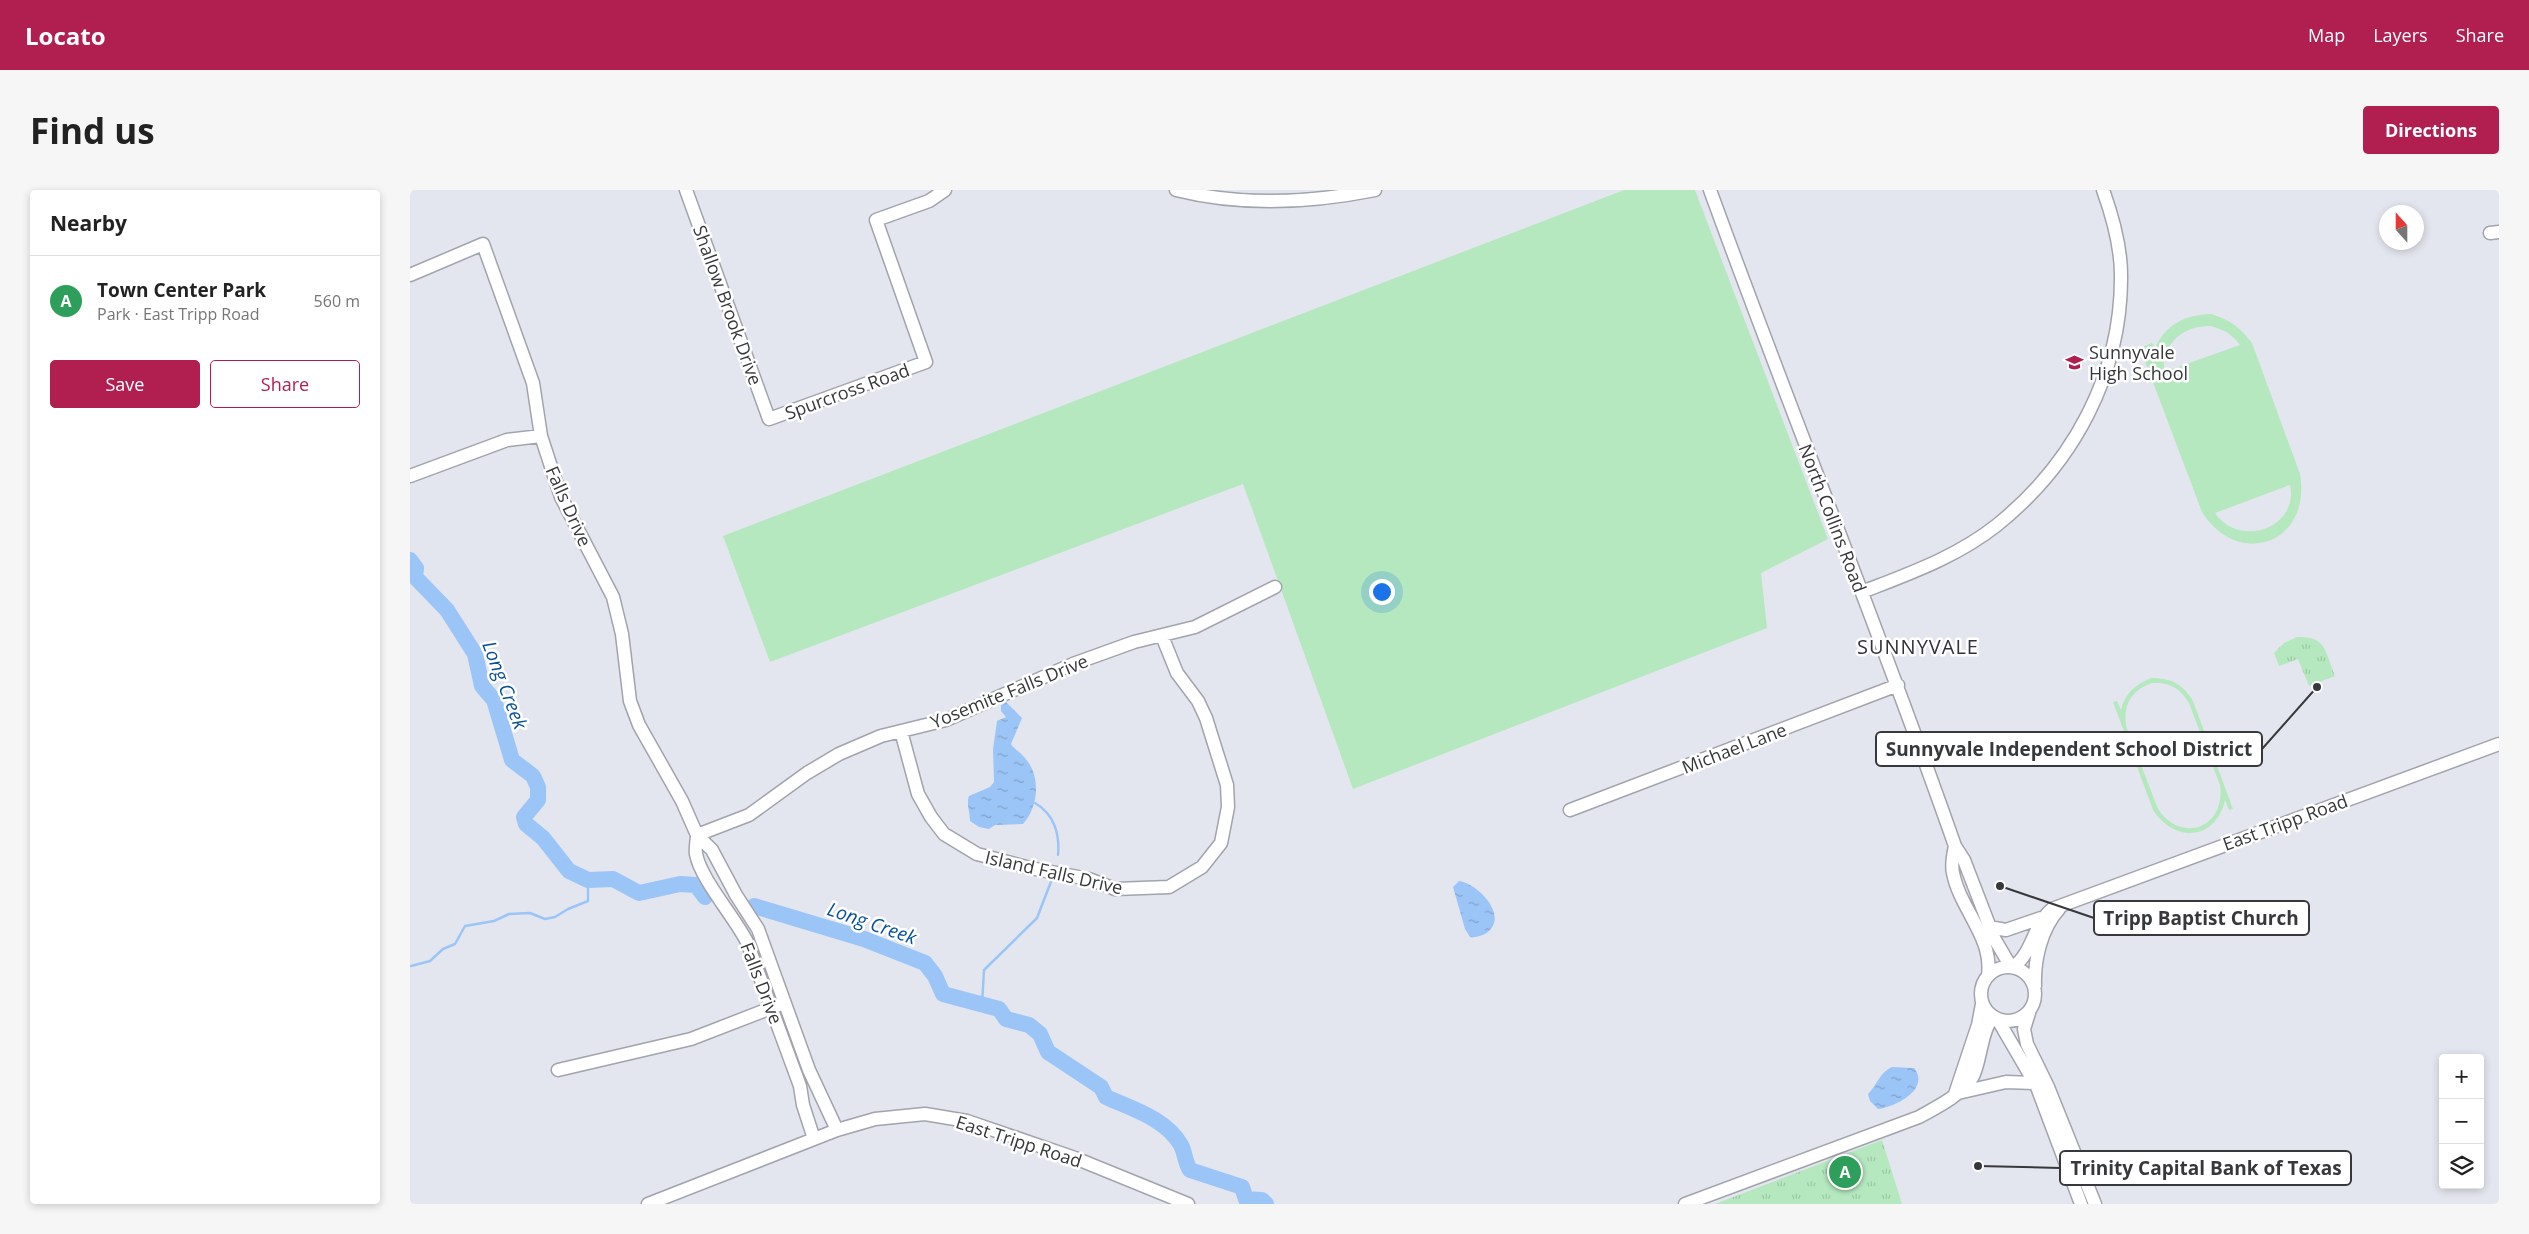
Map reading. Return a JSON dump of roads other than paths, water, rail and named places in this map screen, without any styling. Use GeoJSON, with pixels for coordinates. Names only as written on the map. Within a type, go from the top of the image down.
{"type":"FeatureCollection","features":[{"type":"Feature","properties":{"kind":"street","name":"Shallow Brook Drive"},"geometry":{"type":"LineString","coordinates":[[686,190],[769,420]]}},
{"type":"Feature","properties":{"kind":"street","name":"Spurcross Road"},"geometry":{"type":"LineString","coordinates":[[769,420],[926,362],[876,220],[930,201],[945,190]]}},
{"type":"Feature","properties":{"kind":"street"},"geometry":{"type":"LineString","coordinates":[[1176,190],[1213,197],[1276,200],[1341,196],[1374,190]]}},
{"type":"Feature","properties":{"kind":"street","name":"North Collins Road"},"geometry":{"type":"LineString","coordinates":[[1710,190],[1898,685],[1955,846],[1964,860],[1989,927],[2012,967]]}},
{"type":"Feature","properties":{"kind":"street"},"geometry":{"type":"LineString","coordinates":[[1862,592],[1937,562],[1996,526],[2050,474],[2075,438],[2091,411],[2107,372],[2119,310],[2122,274],[2111,211],[2103,190]]}},
{"type":"Feature","properties":{"kind":"street","name":"Falls Drive"},"geometry":{"type":"LineString","coordinates":[[410,274],[483,244],[533,383],[541,436],[561,496],[613,597],[622,634],[630,700],[639,725],[682,801],[697,835],[712,850],[736,895],[758,929],[786,1002],[809,1070],[838,1130]]}},
{"type":"Feature","properties":{"kind":"street"},"geometry":{"type":"LineString","coordinates":[[410,476],[507,440],[541,436]]}},
{"type":"Feature","properties":{"kind":"street","name":"Yosemite Falls Drive"},"geometry":{"type":"LineString","coordinates":[[697,835],[749,815],[806,773],[839,754],[881,736],[946,720],[1073,664],[1134,642],[1195,627],[1275,587]]}},
{"type":"Feature","properties":{"kind":"street","name":"Island Falls Drive"},"geometry":{"type":"LineString","coordinates":[[901,731],[918,794],[931,816],[944,834],[977,854],[1030,868],[1089,879],[1115,889],[1169,888],[1202,867],[1221,844],[1228,807],[1227,785],[1206,718],[1198,701],[1177,673],[1162,636]]}},
{"type":"Feature","properties":{"kind":"street","name":"Michael Lane"},"geometry":{"type":"LineString","coordinates":[[1570,810],[1898,685]]}},
{"type":"Feature","properties":{"kind":"street","name":"East Tripp Road"},"geometry":{"type":"LineString","coordinates":[[2042,918],[2052,909],[2071,900],[2499,744]]}},
{"type":"Feature","properties":{"kind":"street","name":"Falls Drive"},"geometry":{"type":"LineString","coordinates":[[697,835],[696,854],[706,877],[737,921],[747,942],[800,1086],[803,1105],[814,1139]]}},
{"type":"Feature","properties":{"kind":"street","name":"North Collins Road"},"geometry":{"type":"LineString","coordinates":[[1955,846],[1953,873],[1960,895],[1985,946],[1988,958],[1988,975]]}},
{"type":"Feature","properties":{"kind":"street","name":"East Tripp Road"},"geometry":{"type":"LineString","coordinates":[[2035,988],[2036,964],[2043,937],[2055,914],[2071,900]]}},
{"type":"Feature","properties":{"kind":"street"},"geometry":{"type":"LineString","coordinates":[[1989,927],[2006,930],[2042,918]]}},
{"type":"Feature","properties":{"kind":"street"},"geometry":{"type":"LineString","coordinates":[[2012,967],[2019,963],[2042,918]]}},
{"type":"Feature","properties":{"kind":"street"},"geometry":{"type":"LineString","coordinates":[[1955,1094],[1978,1025],[1982,1004],[1981,989],[1988,975],[2002,967],[2012,967],[2026,974],[2035,988],[2035,997],[2024,1029],[2027,1044],[2048,1087],[2073,1163],[2081,1204]]}},
{"type":"Feature","properties":{"kind":"street"},"geometry":{"type":"LineString","coordinates":[[558,1070],[691,1039],[786,1002]]}},
{"type":"Feature","properties":{"kind":"street"},"geometry":{"type":"LineString","coordinates":[[1982,1004],[1996,1019],[2034,1083],[2095,1204]]}},
{"type":"Feature","properties":{"kind":"street"},"geometry":{"type":"LineString","coordinates":[[1685,1204],[1919,1117],[1955,1094],[1971,1080],[1976,1070],[1989,1022],[1996,1019],[2014,1021],[2028,1013]]}},
{"type":"Feature","properties":{"kind":"street"},"geometry":{"type":"LineString","coordinates":[[1955,1094],[2004,1083],[2034,1083]]}},
{"type":"Feature","properties":{"kind":"street","name":"East Tripp Road"},"geometry":{"type":"LineString","coordinates":[[648,1204],[838,1130],[875,1119],[925,1114],[967,1121],[1075,1158],[1188,1204]]}},
{"type":"Feature","properties":{"kind":"water"},"geometry":{"type":"Polygon","coordinates":[[[1005,701],[1022,718],[1011,744],[1025,758],[1034,773],[1036,782],[1035,800],[1023,824],[995,825],[989,829],[979,827],[970,821],[968,799],[969,796],[990,787],[994,782],[993,749],[997,721],[1006,717],[1001,711],[1001,703],[1005,701]]]}},
{"type":"Feature","properties":{"kind":"water"},"geometry":{"type":"Polygon","coordinates":[[[1459,881],[1467,883],[1483,895],[1493,911],[1495,919],[1492,927],[1485,934],[1470,937],[1465,929],[1453,887],[1459,881]]]}},
{"type":"Feature","properties":{"kind":"water"},"geometry":{"type":"Polygon","coordinates":[[[1892,1067],[1914,1068],[1918,1076],[1918,1083],[1915,1090],[1909,1096],[1893,1105],[1878,1109],[1870,1101],[1868,1094],[1882,1075],[1892,1067]]]}},
{"type":"Feature","properties":{"kind":"waterway","name":"Long Creek"},"geometry":{"type":"LineString","coordinates":[[410,560],[416,568],[415,577],[447,610],[475,654],[482,686],[494,700],[512,760],[533,776],[538,787],[538,800],[524,817],[526,824],[543,838],[569,871],[588,880],[613,879],[639,893],[680,884],[696,885],[705,897]]}},
{"type":"Feature","properties":{"kind":"waterway"},"geometry":{"type":"LineString","coordinates":[[1035,803],[1047,813],[1054,825],[1057,832],[1058,855]]}},
{"type":"Feature","properties":{"kind":"waterway"},"geometry":{"type":"LineString","coordinates":[[982,1005],[984,970],[1037,918],[1052,879]]}},
{"type":"Feature","properties":{"kind":"waterway"},"geometry":{"type":"LineString","coordinates":[[411,966],[430,961],[443,949],[455,944],[465,926],[494,921],[509,914],[530,913],[545,919],[555,917],[568,909],[588,901],[588,880]]}},
{"type":"Feature","properties":{"kind":"waterway","name":"Long Creek"},"geometry":{"type":"LineString","coordinates":[[754,906],[864,939],[925,963],[935,976],[943,994],[999,1009],[1006,1019],[1029,1025],[1040,1034],[1048,1052],[1101,1087],[1106,1097],[1147,1115],[1166,1128],[1181,1145],[1190,1170],[1242,1187],[1246,1199],[1262,1200],[1266,1204]]}},
{"type":"Feature","properties":{"kind":"place","name":"Sunnyvale High School"},"geometry":{"type":"Point","coordinates":[2075,362]}},
{"type":"Feature","properties":{"kind":"place","name":"Sunnyvale Independent School District"},"geometry":{"type":"Point","coordinates":[2317,687]}},
{"type":"Feature","properties":{"kind":"place","name":"Tripp Baptist Church"},"geometry":{"type":"Point","coordinates":[2000,886]}},
{"type":"Feature","properties":{"kind":"place","name":"Trinity Capital Bank of Texas"},"geometry":{"type":"Point","coordinates":[1978,1166]}},
{"type":"Feature","properties":{"kind":"place","name":"Town Center Park"},"geometry":{"type":"Point","coordinates":[1845,1172]}},
{"type":"Feature","properties":{"kind":"district","name":"SUNNYVALE"},"geometry":{"type":"Point","coordinates":[1918,646]}}]}
